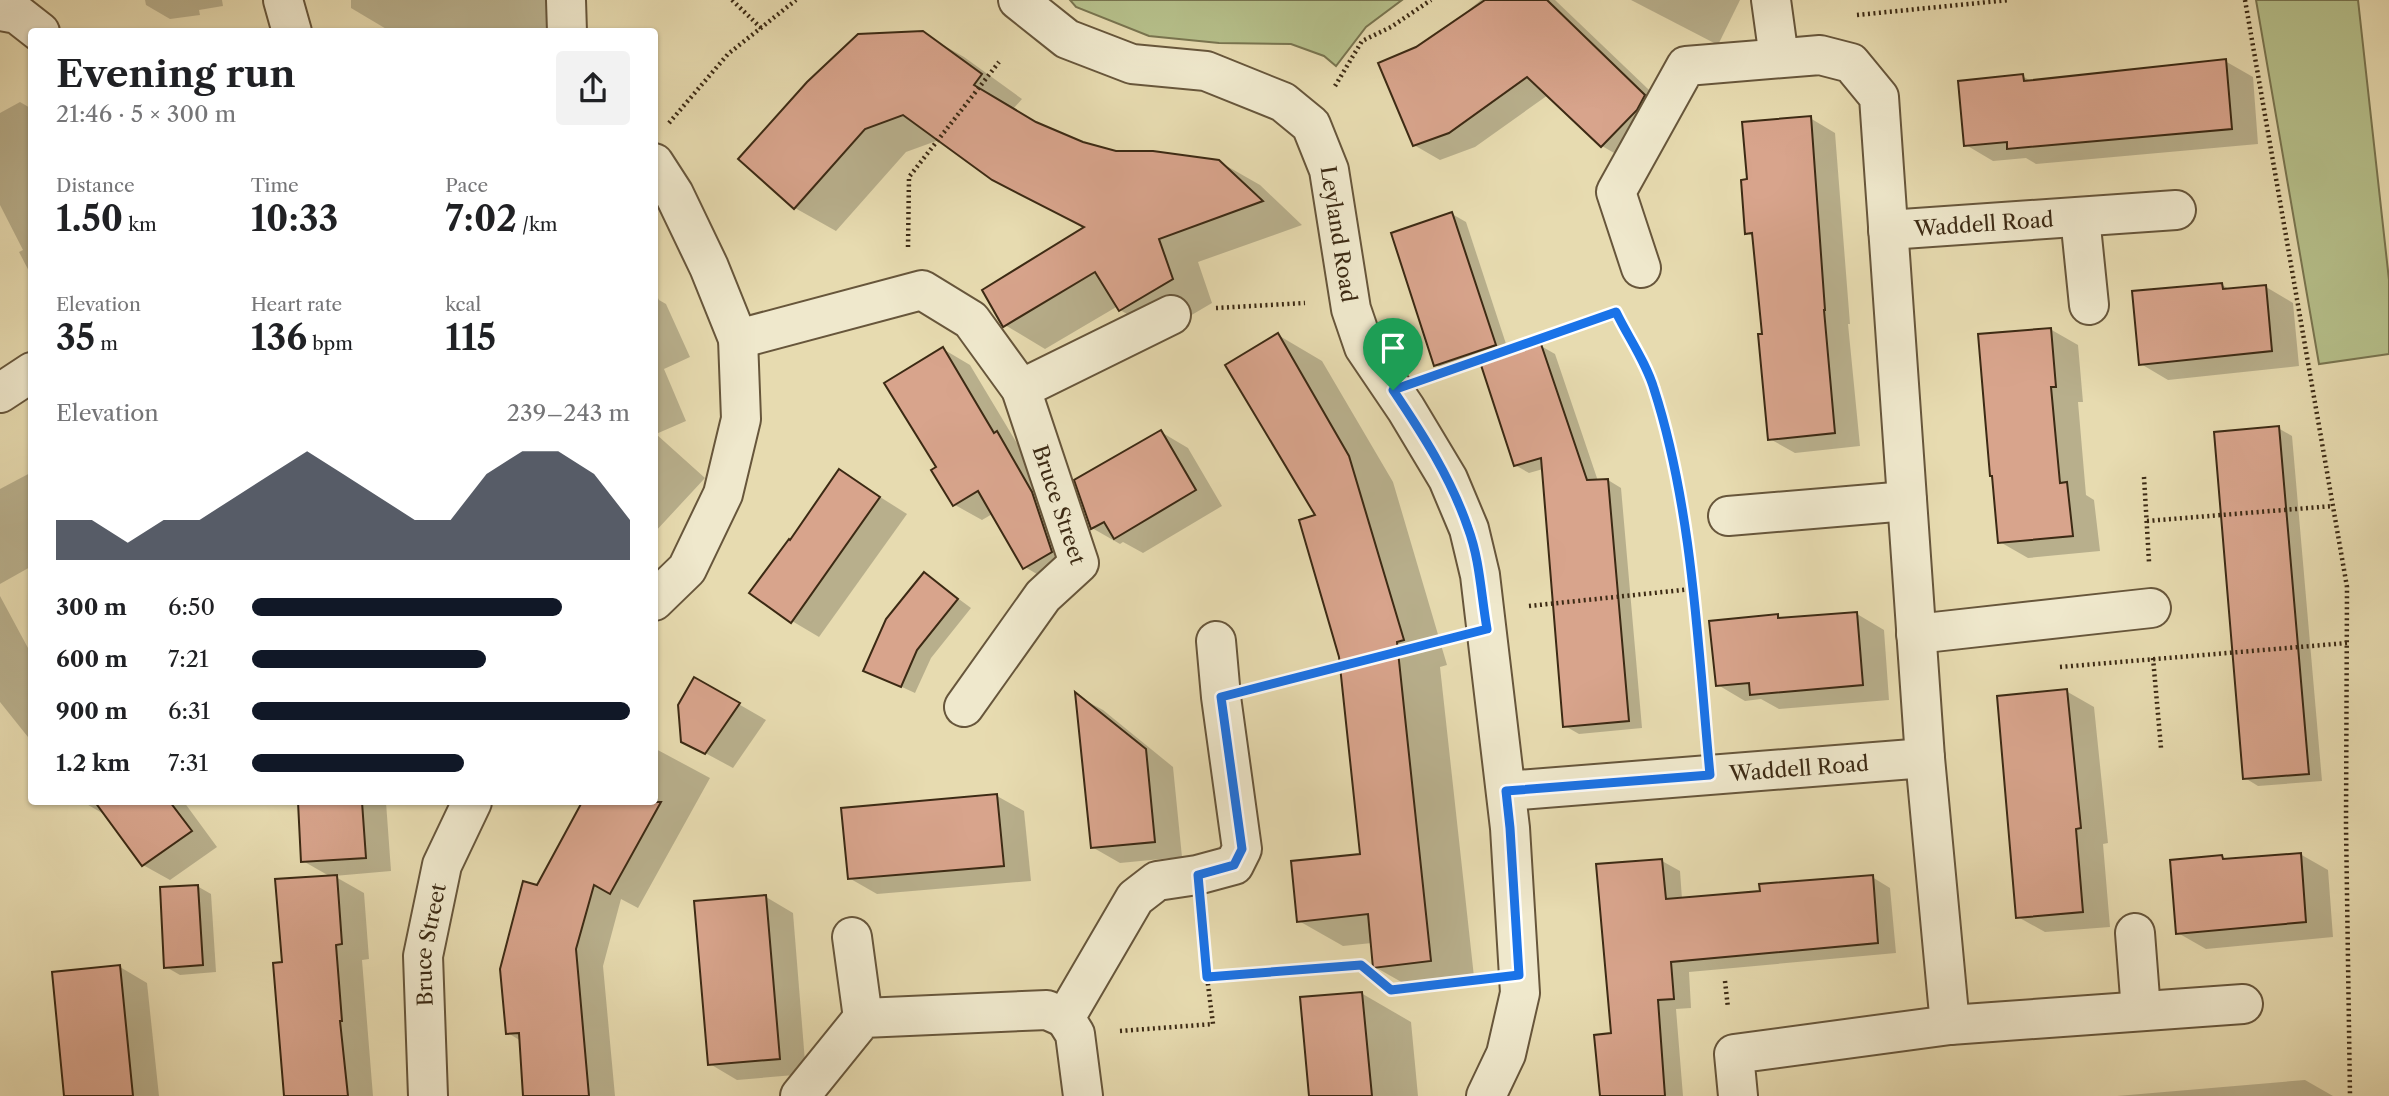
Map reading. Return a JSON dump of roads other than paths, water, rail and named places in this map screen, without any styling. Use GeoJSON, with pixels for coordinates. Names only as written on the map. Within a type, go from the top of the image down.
{"type":"FeatureCollection","features":[{"type":"Feature","properties":{"kind":"street"},"geometry":{"type":"LineString","coordinates":[[283,0],[291,28]]}},
{"type":"Feature","properties":{"kind":"street"},"geometry":{"type":"LineString","coordinates":[[566,0],[567,28]]}},
{"type":"Feature","properties":{"kind":"street","name":"Leyland Road"},"geometry":{"type":"LineString","coordinates":[[1018,0],[1067,39],[1132,64],[1206,71],[1283,102],[1311,125],[1329,170],[1350,301],[1364,347],[1448,479],[1469,528],[1480,575],[1510,828],[1520,993],[1506,1054],[1486,1096]]}},
{"type":"Feature","properties":{"kind":"street"},"geometry":{"type":"LineString","coordinates":[[1641,268],[1616,192],[1686,66],[1779,58],[1771,0]]}},
{"type":"Feature","properties":{"kind":"street"},"geometry":{"type":"LineString","coordinates":[[0,11],[17,14],[35,28]]}},
{"type":"Feature","properties":{"kind":"street","name":"Waddell Road"},"geometry":{"type":"LineString","coordinates":[[1779,58],[1820,55],[1851,63],[1880,97],[1924,758],[1950,1025]]}},
{"type":"Feature","properties":{"kind":"street"},"geometry":{"type":"LineString","coordinates":[[658,597],[687,569],[723,494],[741,419],[738,339],[709,267],[674,194],[659,146]]}},
{"type":"Feature","properties":{"kind":"street","name":"Waddell Road"},"geometry":{"type":"LineString","coordinates":[[1888,230],[2176,210]]}},
{"type":"Feature","properties":{"kind":"street","name":"Waddell Road"},"geometry":{"type":"LineString","coordinates":[[2080,217],[2089,304]]}},
{"type":"Feature","properties":{"kind":"street","name":"Bruce Street"},"geometry":{"type":"LineString","coordinates":[[738,339],[922,290],[971,320],[1021,389],[1079,563],[1043,596],[964,707]]}},
{"type":"Feature","properties":{"kind":"street"},"geometry":{"type":"LineString","coordinates":[[1021,389],[1171,316]]}},
{"type":"Feature","properties":{"kind":"street"},"geometry":{"type":"LineString","coordinates":[[0,393],[28,375]]}},
{"type":"Feature","properties":{"kind":"street"},"geometry":{"type":"LineString","coordinates":[[1728,516],[1907,501]]}},
{"type":"Feature","properties":{"kind":"street"},"geometry":{"type":"LineString","coordinates":[[1916,634],[2151,608]]}},
{"type":"Feature","properties":{"kind":"street"},"geometry":{"type":"LineString","coordinates":[[1083,1096],[1070,1026],[1135,898],[1157,881],[1198,875],[1234,865],[1242,849],[1216,641]]}},
{"type":"Feature","properties":{"kind":"street","name":"Waddell Road"},"geometry":{"type":"LineString","coordinates":[[1506,791],[1924,758]]}},
{"type":"Feature","properties":{"kind":"street","name":"Bruce Street"},"geometry":{"type":"LineString","coordinates":[[428,1096],[423,956],[442,865],[471,805]]}},
{"type":"Feature","properties":{"kind":"street"},"geometry":{"type":"LineString","coordinates":[[2134,933],[2141,1011]]}},
{"type":"Feature","properties":{"kind":"street"},"geometry":{"type":"LineString","coordinates":[[800,1096],[863,1018],[852,937]]}},
{"type":"Feature","properties":{"kind":"street"},"geometry":{"type":"LineString","coordinates":[[1738,1096],[1734,1054],[1950,1025],[2244,1004]]}},
{"type":"Feature","properties":{"kind":"street"},"geometry":{"type":"LineString","coordinates":[[863,1018],[1047,1010],[1070,1026]]}}]}
